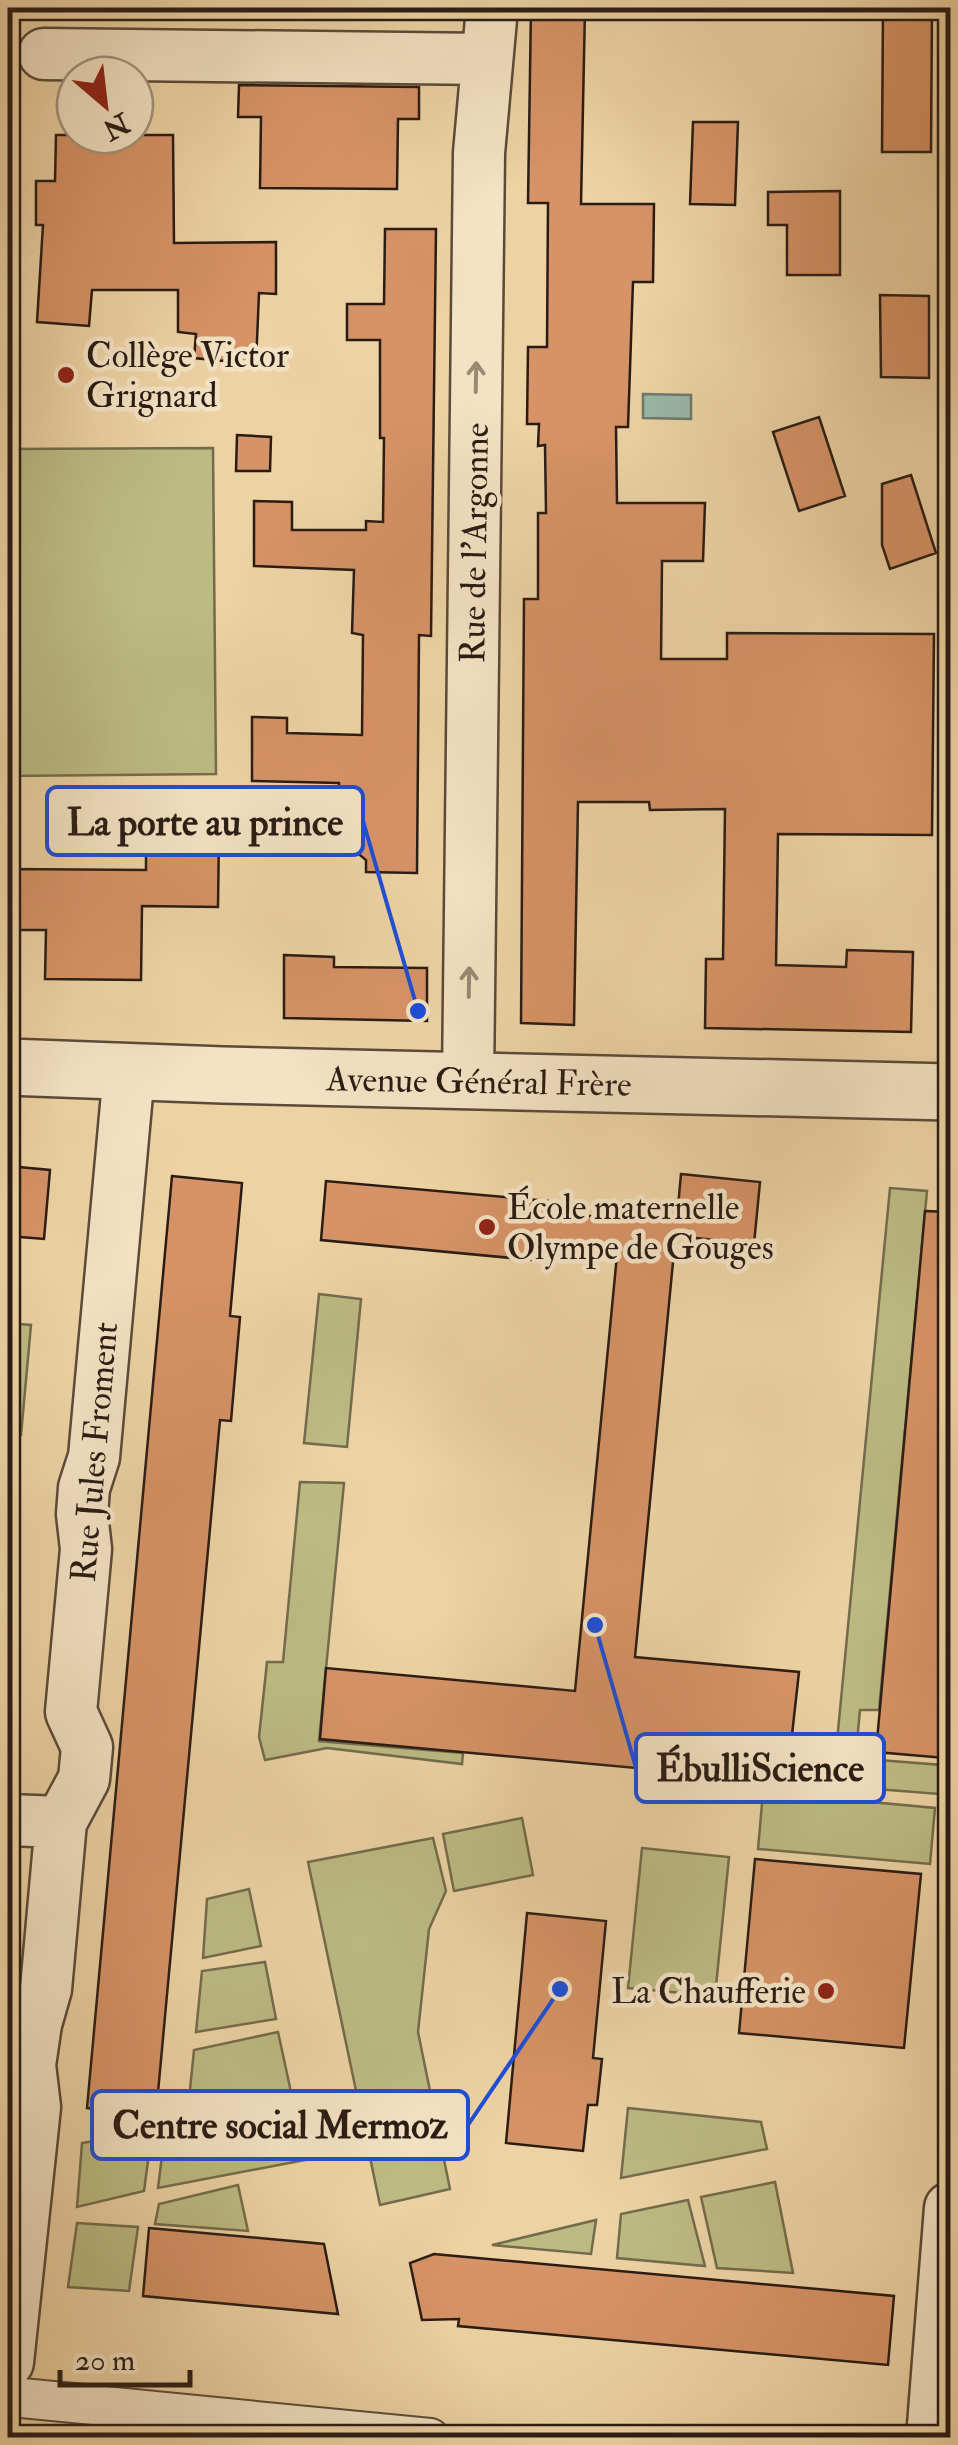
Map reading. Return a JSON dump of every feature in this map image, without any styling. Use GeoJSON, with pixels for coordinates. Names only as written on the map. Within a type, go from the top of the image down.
{"type":"FeatureCollection","features":[{"type":"Feature","properties":{"kind":"street","name":"Rue de l'Argonne"},"geometry":{"type":"LineString","coordinates":[[468,1080],[479,153],[492,8]]}},
{"type":"Feature","properties":{"kind":"street"},"geometry":{"type":"LineString","coordinates":[[44,54],[487,59]]}},
{"type":"Feature","properties":{"kind":"street","name":"Avenue Général Frère"},"geometry":{"type":"LineString","coordinates":[[8,1067],[950,1092]]}},
{"type":"Feature","properties":{"kind":"street","name":"Rue Jules Froment"},"geometry":{"type":"LineString","coordinates":[[15,2380],[21,2106],[46,1989],[61,1822],[84,1778],[88,1748],[71,1712],[86,1549],[82,1514],[84,1488],[94,1457],[128,1072]]}},
{"type":"Feature","properties":{"kind":"street"},"geometry":{"type":"LineString","coordinates":[[8,1820],[61,1822]]}},
{"type":"Feature","properties":{"kind":"street"},"geometry":{"type":"LineString","coordinates":[[932,2438],[950,2208]]}},
{"type":"Feature","properties":{"kind":"street"},"geometry":{"type":"LineString","coordinates":[[15,2380],[430,2438]]}},
{"type":"Feature","properties":{"kind":"shaded area"},"geometry":{"type":"Polygon","coordinates":[[[643,394],[691,395],[691,419],[643,418],[643,394]]]}},
{"type":"Feature","properties":{"kind":"shaded area","name":"Collège Victor Grignard"},"geometry":{"type":"Polygon","coordinates":[[[213,448],[216,774],[8,776],[8,449],[213,448]]]}},
{"type":"Feature","properties":{"kind":"shaded area"},"geometry":{"type":"Polygon","coordinates":[[[890,1188],[927,1191],[879,1710],[860,1710],[853,1785],[833,1783],[890,1188]]]}},
{"type":"Feature","properties":{"kind":"shaded area"},"geometry":{"type":"Polygon","coordinates":[[[319,1294],[361,1299],[347,1447],[304,1443],[319,1294]]]}},
{"type":"Feature","properties":{"kind":"shaded area"},"geometry":{"type":"Polygon","coordinates":[[[8,1323],[31,1325],[21,1435],[8,1434],[8,1323]]]}},
{"type":"Feature","properties":{"kind":"shaded area"},"geometry":{"type":"Polygon","coordinates":[[[300,1482],[344,1483],[319,1741],[463,1753],[462,1764],[327,1748],[265,1760],[259,1737],[267,1662],[283,1662],[300,1482]]]}},
{"type":"Feature","properties":{"kind":"shaded area"},"geometry":{"type":"Polygon","coordinates":[[[866,1759],[942,1765],[939,1794],[864,1788],[866,1759]]]}},
{"type":"Feature","properties":{"kind":"shaded area"},"geometry":{"type":"Polygon","coordinates":[[[763,1792],[935,1808],[930,1864],[758,1849],[763,1792]]]}},
{"type":"Feature","properties":{"kind":"shaded area"},"geometry":{"type":"Polygon","coordinates":[[[522,1818],[533,1875],[454,1891],[443,1834],[522,1818]]]}},
{"type":"Feature","properties":{"kind":"shaded area"},"geometry":{"type":"Polygon","coordinates":[[[433,1838],[446,1891],[429,1929],[418,2032],[450,2189],[380,2205],[308,1862],[433,1838]]]}},
{"type":"Feature","properties":{"kind":"shaded area"},"geometry":{"type":"Polygon","coordinates":[[[642,1848],[729,1857],[715,1996],[628,1988],[642,1848]]]}},
{"type":"Feature","properties":{"kind":"shaded area"},"geometry":{"type":"Polygon","coordinates":[[[249,1889],[261,1946],[203,1958],[207,1899],[249,1889]]]}},
{"type":"Feature","properties":{"kind":"shaded area"},"geometry":{"type":"Polygon","coordinates":[[[265,1962],[276,2019],[196,2032],[202,1971],[265,1962]]]}},
{"type":"Feature","properties":{"kind":"shaded area"},"geometry":{"type":"Polygon","coordinates":[[[278,2032],[291,2092],[188,2109],[194,2050],[278,2032]]]}},
{"type":"Feature","properties":{"kind":"shaded area"},"geometry":{"type":"Polygon","coordinates":[[[293,2104],[305,2160],[158,2188],[165,2131],[293,2104]]]}},
{"type":"Feature","properties":{"kind":"shaded area"},"geometry":{"type":"Polygon","coordinates":[[[628,2108],[761,2122],[767,2149],[621,2178],[628,2108]]]}},
{"type":"Feature","properties":{"kind":"shaded area"},"geometry":{"type":"Polygon","coordinates":[[[152,2131],[144,2191],[77,2207],[82,2143],[152,2131]]]}},
{"type":"Feature","properties":{"kind":"shaded area"},"geometry":{"type":"Polygon","coordinates":[[[775,2182],[793,2273],[717,2268],[701,2197],[775,2182]]]}},
{"type":"Feature","properties":{"kind":"shaded area"},"geometry":{"type":"Polygon","coordinates":[[[238,2185],[248,2231],[155,2224],[159,2204],[238,2185]]]}},
{"type":"Feature","properties":{"kind":"shaded area"},"geometry":{"type":"Polygon","coordinates":[[[688,2200],[705,2266],[617,2258],[621,2214],[688,2200]]]}},
{"type":"Feature","properties":{"kind":"shaded area"},"geometry":{"type":"Polygon","coordinates":[[[596,2220],[591,2254],[492,2245],[596,2220]]]}},
{"type":"Feature","properties":{"kind":"shaded area"},"geometry":{"type":"Polygon","coordinates":[[[77,2223],[138,2227],[129,2291],[68,2287],[77,2223]]]}},
{"type":"Feature","properties":{"kind":"building"},"geometry":{"type":"Polygon","coordinates":[[[531,8],[585,8],[581,204],[654,204],[653,282],[633,282],[628,427],[616,427],[617,503],[705,503],[703,561],[662,561],[661,659],[727,659],[727,633],[934,634],[932,835],[778,834],[776,965],[846,967],[847,950],[913,952],[911,1032],[705,1028],[706,959],[723,959],[725,809],[650,810],[649,802],[578,802],[574,1025],[521,1023],[524,599],[538,599],[538,513],[546,513],[545,445],[538,446],[539,424],[527,424],[528,347],[547,347],[548,203],[528,203],[531,8]]]}},
{"type":"Feature","properties":{"kind":"building"},"geometry":{"type":"Polygon","coordinates":[[[883,8],[932,8],[931,152],[882,152],[883,8]]]}},
{"type":"Feature","properties":{"kind":"building"},"geometry":{"type":"Polygon","coordinates":[[[239,85],[419,87],[419,119],[398,119],[397,189],[260,188],[261,117],[238,117],[239,85]]]}},
{"type":"Feature","properties":{"kind":"building"},"geometry":{"type":"Polygon","coordinates":[[[693,122],[738,122],[735,205],[690,204],[693,122]]]}},
{"type":"Feature","properties":{"kind":"building"},"geometry":{"type":"Polygon","coordinates":[[[155,135],[173,135],[174,243],[276,242],[276,294],[259,293],[256,364],[194,358],[196,334],[178,332],[178,290],[92,290],[89,326],[37,322],[43,225],[36,225],[36,181],[55,181],[56,155],[155,155],[155,135]]]}},
{"type":"Feature","properties":{"kind":"building"},"geometry":{"type":"Polygon","coordinates":[[[840,191],[840,275],[787,275],[787,225],[768,225],[768,192],[840,191]]]}},
{"type":"Feature","properties":{"kind":"building"},"geometry":{"type":"Polygon","coordinates":[[[385,229],[436,229],[431,636],[419,635],[417,873],[366,872],[366,860],[339,838],[339,783],[252,781],[252,717],[287,718],[287,733],[362,735],[363,635],[352,633],[354,570],[254,566],[254,501],[292,502],[292,530],[366,530],[366,521],[383,522],[380,340],[347,340],[347,304],[384,304],[385,229]]]}},
{"type":"Feature","properties":{"kind":"building"},"geometry":{"type":"Polygon","coordinates":[[[880,295],[929,296],[929,378],[881,377],[880,295]]]}},
{"type":"Feature","properties":{"kind":"building"},"geometry":{"type":"Polygon","coordinates":[[[819,417],[845,496],[799,511],[773,432],[819,417]]]}},
{"type":"Feature","properties":{"kind":"building"},"geometry":{"type":"Polygon","coordinates":[[[237,435],[271,437],[270,471],[236,471],[237,435]]]}},
{"type":"Feature","properties":{"kind":"building"},"geometry":{"type":"Polygon","coordinates":[[[911,475],[936,553],[890,569],[882,545],[882,484],[911,475]]]}},
{"type":"Feature","properties":{"kind":"building"},"geometry":{"type":"Polygon","coordinates":[[[146,834],[219,834],[218,907],[142,906],[141,980],[45,979],[46,930],[8,930],[8,869],[146,870],[146,834]]]}},
{"type":"Feature","properties":{"kind":"building"},"geometry":{"type":"Polygon","coordinates":[[[284,955],[334,957],[334,967],[427,968],[427,1021],[284,1018],[284,955]]]}},
{"type":"Feature","properties":{"kind":"building"},"geometry":{"type":"Polygon","coordinates":[[[8,1166],[50,1170],[44,1239],[8,1236],[8,1166]]]}},
{"type":"Feature","properties":{"kind":"building"},"geometry":{"type":"Polygon","coordinates":[[[681,1174],[760,1182],[754,1244],[676,1236],[676,1231],[635,1657],[799,1672],[792,1735],[772,1734],[768,1780],[320,1739],[326,1668],[575,1691],[617,1255],[545,1249],[543,1261],[321,1240],[326,1181],[548,1201],[548,1212],[620,1219],[622,1202],[678,1207],[681,1174]]]}},
{"type":"Feature","properties":{"kind":"building"},"geometry":{"type":"Polygon","coordinates":[[[172,1176],[242,1183],[230,1316],[240,1317],[231,1421],[220,1420],[156,2114],[87,2108],[172,1176]]]}},
{"type":"Feature","properties":{"kind":"building"},"geometry":{"type":"Polygon","coordinates":[[[925,1211],[950,1212],[950,1697],[945,1758],[876,1752],[925,1211]]]}},
{"type":"Feature","properties":{"kind":"building","name":"La Chaufferie"},"geometry":{"type":"Polygon","coordinates":[[[755,1859],[921,1874],[904,2048],[739,2033],[755,1859]]]}},
{"type":"Feature","properties":{"kind":"building"},"geometry":{"type":"Polygon","coordinates":[[[527,1913],[606,1921],[593,2058],[602,2059],[597,2105],[588,2105],[583,2151],[506,2143],[527,1913]]]}},
{"type":"Feature","properties":{"kind":"building"},"geometry":{"type":"Polygon","coordinates":[[[149,2228],[324,2244],[338,2314],[143,2296],[149,2228]]]}},
{"type":"Feature","properties":{"kind":"building"},"geometry":{"type":"Polygon","coordinates":[[[434,2254],[894,2296],[888,2365],[458,2326],[459,2319],[422,2320],[410,2263],[434,2254]]]}},
{"type":"Feature","properties":{"kind":"place","name":"Collège Victor Grignard"},"geometry":{"type":"Point","coordinates":[66,375]}},
{"type":"Feature","properties":{"kind":"place","name":"La porte au prince"},"geometry":{"type":"Point","coordinates":[418,1011]}},
{"type":"Feature","properties":{"kind":"place","name":"École maternelle Olympe de Gouges"},"geometry":{"type":"Point","coordinates":[487,1227]}},
{"type":"Feature","properties":{"kind":"place","name":"ÉbulliScience"},"geometry":{"type":"Point","coordinates":[595,1625]}},
{"type":"Feature","properties":{"kind":"place","name":"Centre social Mermoz"},"geometry":{"type":"Point","coordinates":[560,1989]}},
{"type":"Feature","properties":{"kind":"place","name":"La Chaufferie"},"geometry":{"type":"Point","coordinates":[826,1991]}}]}
